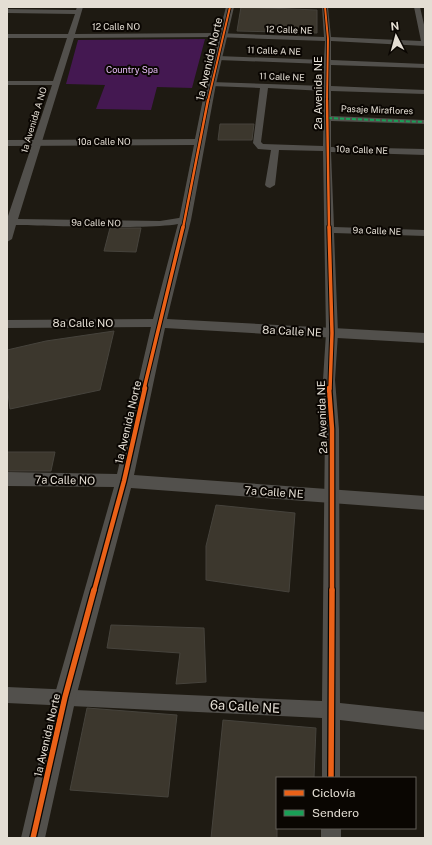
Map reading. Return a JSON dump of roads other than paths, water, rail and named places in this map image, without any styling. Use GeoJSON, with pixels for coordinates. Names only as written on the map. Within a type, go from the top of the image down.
{"type":"FeatureCollection","features":[{"type":"Feature","properties":{"kind":"street","name":"1a Avenida Norte"},"geometry":{"type":"LineString","coordinates":[[33,838],[65,697],[124,481],[159,323],[185,220],[211,84],[230,7]]}},
{"type":"Feature","properties":{"kind":"street","name":"2a Avenida NE"},"geometry":{"type":"LineString","coordinates":[[325,7],[328,39],[328,149],[332,333],[330,380],[332,429],[331,777]]}},
{"type":"Feature","properties":{"kind":"street"},"geometry":{"type":"LineString","coordinates":[[417,7],[425,43]]}},
{"type":"Feature","properties":{"kind":"street"},"geometry":{"type":"LineString","coordinates":[[7,11],[79,9]]}},
{"type":"Feature","properties":{"kind":"street","name":"1a Avenida A NO"},"geometry":{"type":"LineString","coordinates":[[7,239],[10,222],[37,143],[79,9]]}},
{"type":"Feature","properties":{"kind":"street","name":"12 Calle NO"},"geometry":{"type":"LineString","coordinates":[[7,36],[224,35]]}},
{"type":"Feature","properties":{"kind":"street","name":"12 Calle NE"},"geometry":{"type":"LineString","coordinates":[[224,35],[425,43]]}},
{"type":"Feature","properties":{"kind":"street","name":"11 Calle A NE"},"geometry":{"type":"LineString","coordinates":[[218,58],[425,66]]}},
{"type":"Feature","properties":{"kind":"street"},"geometry":{"type":"LineString","coordinates":[[7,83],[56,83]]}},
{"type":"Feature","properties":{"kind":"street","name":"11 Calle NE"},"geometry":{"type":"LineString","coordinates":[[211,84],[425,92]]}},
{"type":"Feature","properties":{"kind":"street"},"geometry":{"type":"LineString","coordinates":[[264,86],[257,143],[262,147],[274,149],[270,185]]}},
{"type":"Feature","properties":{"kind":"street","name":"Pasaje Miraflores"},"geometry":{"type":"LineString","coordinates":[[328,118],[425,122]]}},
{"type":"Feature","properties":{"kind":"street","name":"10a Calle NO"},"geometry":{"type":"LineString","coordinates":[[7,143],[200,142]]}},
{"type":"Feature","properties":{"kind":"street","name":"10a Calle NE"},"geometry":{"type":"LineString","coordinates":[[274,149],[425,152]]}},
{"type":"Feature","properties":{"kind":"street","name":"9a Calle NO"},"geometry":{"type":"LineString","coordinates":[[10,222],[160,224],[185,220]]}},
{"type":"Feature","properties":{"kind":"street","name":"9a Calle NE"},"geometry":{"type":"LineString","coordinates":[[330,230],[425,233]]}},
{"type":"Feature","properties":{"kind":"street","name":"8a Calle NO"},"geometry":{"type":"LineString","coordinates":[[7,324],[159,323]]}},
{"type":"Feature","properties":{"kind":"street","name":"8a Calle NE"},"geometry":{"type":"LineString","coordinates":[[159,323],[425,338]]}},
{"type":"Feature","properties":{"kind":"street","name":"7a Calle NO"},"geometry":{"type":"LineString","coordinates":[[7,479],[124,481]]}},
{"type":"Feature","properties":{"kind":"street","name":"7a Calle NE"},"geometry":{"type":"LineString","coordinates":[[124,481],[425,503]]}},
{"type":"Feature","properties":{"kind":"street","name":"6a Calle NE"},"geometry":{"type":"LineString","coordinates":[[7,696],[65,697],[330,710],[425,721]]}},
{"type":"Feature","properties":{"kind":"park label","name":"Country Spa"},"geometry":{"type":"Point","coordinates":[132,70]}}]}
